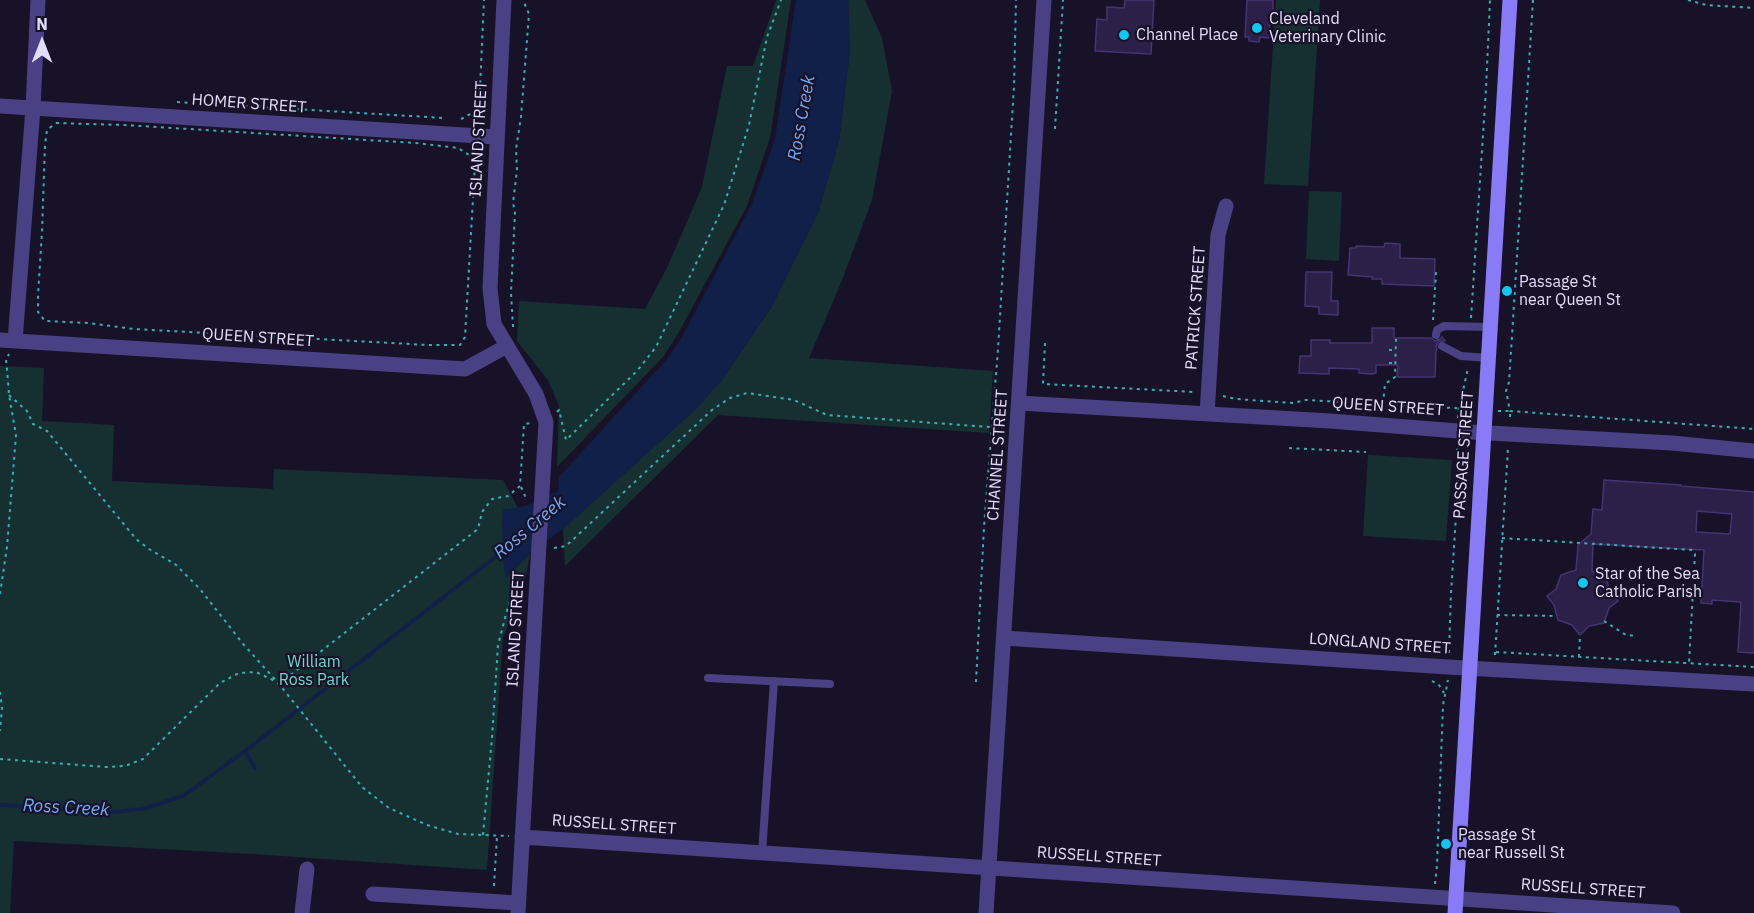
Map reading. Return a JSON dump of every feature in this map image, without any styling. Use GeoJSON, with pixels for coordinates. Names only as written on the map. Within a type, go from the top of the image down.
{"type":"FeatureCollection","features":[{"type":"Feature","properties":{"kind":"street"},"geometry":{"type":"LineString","coordinates":[[7,340],[33,108],[38,0]]}},
{"type":"Feature","properties":{"kind":"street","name":"ISLAND STREET"},"geometry":{"type":"LineString","coordinates":[[504,0],[490,288],[494,324],[536,394],[546,422],[518,908]]}},
{"type":"Feature","properties":{"kind":"street","name":"CHANNEL STREET"},"geometry":{"type":"LineString","coordinates":[[986,913],[1044,0]]}},
{"type":"Feature","properties":{"kind":"street","name":"PASSAGE STREET"},"geometry":{"type":"LineString","coordinates":[[1455,906],[1510,0]]}},
{"type":"Feature","properties":{"kind":"street","name":"HOMER STREET"},"geometry":{"type":"LineString","coordinates":[[0,106],[496,137]]}},
{"type":"Feature","properties":{"kind":"street","name":"PATRICK STREET"},"geometry":{"type":"LineString","coordinates":[[1207,414],[1218,235],[1226,206]]}},
{"type":"Feature","properties":{"kind":"street","name":"QUEEN STREET"},"geometry":{"type":"LineString","coordinates":[[7,340],[465,369],[507,346]]}},
{"type":"Feature","properties":{"kind":"street","name":"QUEEN STREET"},"geometry":{"type":"LineString","coordinates":[[1019,403],[1330,421],[1754,450]]}},
{"type":"Feature","properties":{"kind":"street","name":"LONGLAND STREET"},"geometry":{"type":"LineString","coordinates":[[1004,638],[1754,684]]}},
{"type":"Feature","properties":{"kind":"street","name":"RUSSELL STREET"},"geometry":{"type":"LineString","coordinates":[[522,837],[989,868],[1455,906],[1673,913]]}},
{"type":"Feature","properties":{"kind":"street"},"geometry":{"type":"LineString","coordinates":[[302,913],[308,869]]}},
{"type":"Feature","properties":{"kind":"street"},"geometry":{"type":"LineString","coordinates":[[373,894],[494,902],[518,908]]}},
{"type":"Feature","properties":{"kind":"lane"},"geometry":{"type":"LineString","coordinates":[[1436,333],[1444,326],[1490,327]]}},
{"type":"Feature","properties":{"kind":"lane"},"geometry":{"type":"LineString","coordinates":[[1442,346],[1454,354],[1489,357]]}},
{"type":"Feature","properties":{"kind":"lane"},"geometry":{"type":"LineString","coordinates":[[708,678],[830,684]]}},
{"type":"Feature","properties":{"kind":"lane"},"geometry":{"type":"LineString","coordinates":[[762,853],[774,681]]}},
{"type":"Feature","properties":{"kind":"path"},"geometry":{"type":"LineString","coordinates":[[172,101],[464,120],[476,111],[480,88],[484,0]]}},
{"type":"Feature","properties":{"kind":"path"},"geometry":{"type":"LineString","coordinates":[[513,330],[511,294],[515,212],[513,204],[529,14],[523,0]]}},
{"type":"Feature","properties":{"kind":"path"},"geometry":{"type":"LineString","coordinates":[[530,504],[520,486],[524,424],[546,422],[559,410],[566,440],[637,371],[656,347],[724,205],[749,125],[766,37],[781,0]]}},
{"type":"Feature","properties":{"kind":"path"},"geometry":{"type":"LineString","coordinates":[[976,682],[1013,97],[1016,0]]}},
{"type":"Feature","properties":{"kind":"path"},"geometry":{"type":"LineString","coordinates":[[1055,129],[1063,0]]}},
{"type":"Feature","properties":{"kind":"path"},"geometry":{"type":"LineString","coordinates":[[1471,326],[1490,0]]}},
{"type":"Feature","properties":{"kind":"path"},"geometry":{"type":"LineString","coordinates":[[1494,668],[1510,411],[1506,391],[1512,336],[1533,0]]}},
{"type":"Feature","properties":{"kind":"path"},"geometry":{"type":"LineString","coordinates":[[1688,0],[1706,5],[1754,8]]}},
{"type":"Feature","properties":{"kind":"path"},"geometry":{"type":"LineString","coordinates":[[56,123],[404,142],[458,148],[469,155],[475,164],[465,337],[460,345],[416,345],[134,329],[122,326],[45,321],[38,312],[45,145],[47,130],[56,123]]}},
{"type":"Feature","properties":{"kind":"path"},"geometry":{"type":"LineString","coordinates":[[1435,273],[1432,331],[1436,333]]}},
{"type":"Feature","properties":{"kind":"path"},"geometry":{"type":"LineString","coordinates":[[1383,404],[1385,384],[1395,377],[1396,339]]}},
{"type":"Feature","properties":{"kind":"path"},"geometry":{"type":"LineString","coordinates":[[0,594],[7,547],[16,435],[9,395],[7,340]]}},
{"type":"Feature","properties":{"kind":"path"},"geometry":{"type":"LineString","coordinates":[[1045,343],[1043,384],[1208,393],[1236,399],[1293,402],[1306,400],[1510,411],[1754,429]]}},
{"type":"Feature","properties":{"kind":"path"},"geometry":{"type":"LineString","coordinates":[[1389,350],[1396,350]]}},
{"type":"Feature","properties":{"kind":"path"},"geometry":{"type":"LineString","coordinates":[[1458,431],[1459,409],[1469,357]]}},
{"type":"Feature","properties":{"kind":"path"},"geometry":{"type":"LineString","coordinates":[[1389,363],[1396,363]]}},
{"type":"Feature","properties":{"kind":"path"},"geometry":{"type":"LineString","coordinates":[[539,551],[566,546],[712,410],[730,398],[747,393],[794,400],[827,415],[1018,429]]}},
{"type":"Feature","properties":{"kind":"path"},"geometry":{"type":"LineString","coordinates":[[9,395],[27,411],[33,424],[47,431],[136,539],[175,564],[201,589],[244,645],[279,684],[362,787],[389,808],[427,825],[458,834],[522,837]]}},
{"type":"Feature","properties":{"kind":"path"},"geometry":{"type":"LineString","coordinates":[[1289,447],[1366,452]]}},
{"type":"Feature","properties":{"kind":"path"},"geometry":{"type":"LineString","coordinates":[[279,684],[478,530],[482,512],[492,499],[508,496],[520,486]]}},
{"type":"Feature","properties":{"kind":"path"},"geometry":{"type":"LineString","coordinates":[[1502,538],[1692,550],[1695,554],[1689,663]]}},
{"type":"Feature","properties":{"kind":"path"},"geometry":{"type":"LineString","coordinates":[[483,835],[498,645],[515,587],[527,571]]}},
{"type":"Feature","properties":{"kind":"path"},"geometry":{"type":"LineString","coordinates":[[1497,615],[1557,616]]}},
{"type":"Feature","properties":{"kind":"path"},"geometry":{"type":"LineString","coordinates":[[1604,621],[1626,635],[1637,636]]}},
{"type":"Feature","properties":{"kind":"path"},"geometry":{"type":"LineString","coordinates":[[1579,657],[1580,635]]}},
{"type":"Feature","properties":{"kind":"path"},"geometry":{"type":"LineString","coordinates":[[1495,652],[1754,667]]}},
{"type":"Feature","properties":{"kind":"path"},"geometry":{"type":"LineString","coordinates":[[0,759],[106,767],[125,766],[143,759],[220,683],[239,673],[256,672],[279,684]]}},
{"type":"Feature","properties":{"kind":"path"},"geometry":{"type":"LineString","coordinates":[[0,692],[2,708],[0,731]]}},
{"type":"Feature","properties":{"kind":"path"},"geometry":{"type":"LineString","coordinates":[[494,902],[497,836]]}},
{"type":"Feature","properties":{"kind":"green space"},"geometry":{"type":"Polygon","coordinates":[[[776,0],[791,0],[770,138],[747,206],[679,332],[663,357],[557,467],[559,406],[548,380],[517,341],[519,301],[645,309],[667,268],[702,187],[727,66],[753,66],[776,0]]]}},
{"type":"Feature","properties":{"kind":"green space"},"geometry":{"type":"Polygon","coordinates":[[[848,0],[865,0],[882,38],[892,91],[872,200],[809,358],[993,371],[989,433],[718,415],[565,566],[563,529],[696,409],[725,376],[771,308],[818,213],[839,141],[850,51],[848,0]]]}},
{"type":"Feature","properties":{"kind":"green space"},"geometry":{"type":"Polygon","coordinates":[[[1276,0],[1320,0],[1308,186],[1264,184],[1276,0]]]}},
{"type":"Feature","properties":{"kind":"green space"},"geometry":{"type":"Polygon","coordinates":[[[1309,191],[1342,192],[1339,261],[1306,259],[1309,191]]]}},
{"type":"Feature","properties":{"kind":"green space","name":"William Ross Park"},"geometry":{"type":"Polygon","coordinates":[[[0,366],[44,368],[42,421],[114,425],[112,481],[273,489],[274,469],[503,480],[518,508],[504,510],[502,514],[506,578],[530,553],[523,592],[503,637],[487,870],[14,841],[10,913],[0,913],[0,366]]]}},
{"type":"Feature","properties":{"kind":"green space"},"geometry":{"type":"Polygon","coordinates":[[[1368,455],[1452,460],[1446,541],[1363,536],[1368,455]]]}},
{"type":"Feature","properties":{"kind":"water"},"geometry":{"type":"Polygon","coordinates":[[[796,0],[848,0],[850,51],[839,141],[818,213],[772,306],[725,376],[696,409],[563,529],[530,553],[506,578],[502,514],[504,510],[526,506],[558,491],[559,477],[667,359],[682,337],[752,204],[775,139],[796,0]]]}},
{"type":"Feature","properties":{"kind":"building","name":"Channel Place"},"geometry":{"type":"Polygon","coordinates":[[[1125,0],[1154,0],[1151,54],[1095,51],[1097,19],[1107,20],[1107,7],[1124,8],[1125,0]]]}},
{"type":"Feature","properties":{"kind":"building","name":"Cleveland Veterinary Clinic"},"geometry":{"type":"Polygon","coordinates":[[[1247,0],[1273,0],[1269,38],[1260,37],[1259,42],[1249,41],[1249,37],[1245,37],[1247,0]]]}},
{"type":"Feature","properties":{"kind":"building"},"geometry":{"type":"Polygon","coordinates":[[[1385,243],[1400,244],[1400,258],[1435,259],[1434,286],[1382,284],[1382,279],[1348,275],[1350,248],[1356,248],[1356,246],[1384,247],[1385,243]]]}},
{"type":"Feature","properties":{"kind":"building"},"geometry":{"type":"Polygon","coordinates":[[[1306,272],[1332,272],[1331,301],[1338,301],[1338,315],[1319,314],[1319,307],[1305,306],[1306,272]]]}},
{"type":"Feature","properties":{"kind":"building"},"geometry":{"type":"Polygon","coordinates":[[[1372,328],[1394,328],[1394,338],[1431,338],[1435,341],[1442,337],[1445,341],[1439,341],[1436,346],[1435,377],[1397,377],[1398,365],[1376,365],[1376,373],[1372,374],[1359,373],[1359,369],[1329,368],[1329,374],[1299,373],[1300,356],[1311,356],[1311,340],[1330,340],[1330,343],[1372,343],[1372,328]]]}},
{"type":"Feature","properties":{"kind":"building"},"geometry":{"type":"Polygon","coordinates":[[[1604,480],[1754,492],[1754,653],[1738,652],[1741,602],[1712,600],[1712,604],[1701,603],[1704,550],[1593,544],[1592,571],[1606,577],[1610,592],[1618,601],[1609,608],[1604,623],[1589,626],[1580,635],[1572,625],[1558,620],[1554,605],[1547,596],[1556,589],[1561,575],[1576,570],[1578,545],[1591,534],[1593,509],[1602,510],[1604,480]],[[1697,511],[1696,532],[1730,534],[1732,514],[1697,511]]]}},
{"type":"Feature","properties":{"kind":"waterway","name":"Ross Creek"},"geometry":{"type":"LineString","coordinates":[[0,805],[116,812],[146,808],[183,796],[245,751],[507,548]]}},
{"type":"Feature","properties":{"kind":"waterway"},"geometry":{"type":"LineString","coordinates":[[245,751],[255,768]]}},
{"type":"Feature","properties":{"kind":"place","name":"Cleveland Veterinary Clinic"},"geometry":{"type":"Point","coordinates":[1257,28]}},
{"type":"Feature","properties":{"kind":"place","name":"Channel Place"},"geometry":{"type":"Point","coordinates":[1124,35]}},
{"type":"Feature","properties":{"kind":"place","name":"Passage St near Queen St"},"geometry":{"type":"Point","coordinates":[1507,291]}},
{"type":"Feature","properties":{"kind":"place","name":"Star of the Sea Catholic Parish"},"geometry":{"type":"Point","coordinates":[1583,583]}},
{"type":"Feature","properties":{"kind":"place","name":"Passage St near Russell St"},"geometry":{"type":"Point","coordinates":[1446,844]}}]}
